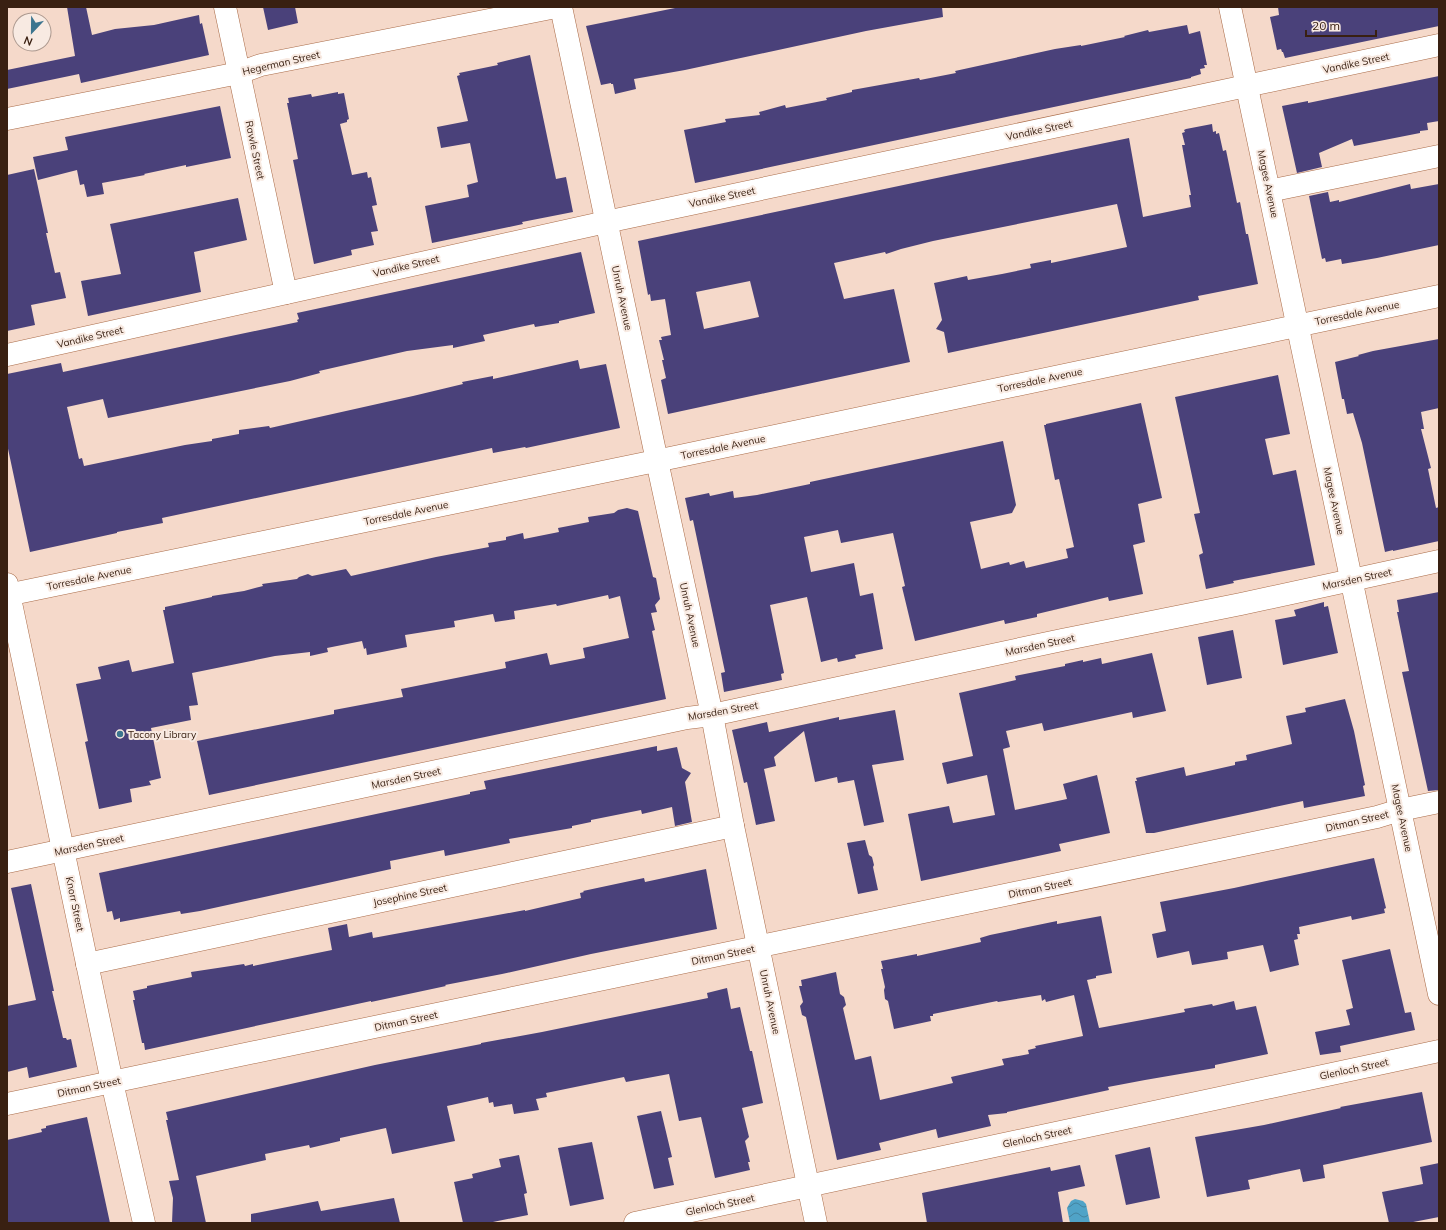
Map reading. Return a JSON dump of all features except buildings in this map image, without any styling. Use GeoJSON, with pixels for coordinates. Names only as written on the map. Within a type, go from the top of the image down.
{"type":"FeatureCollection","features":[{"type":"Feature","properties":{"kind":"street","name":"Rawle Street"},"geometry":{"type":"LineString","coordinates":[[225,7],[286,293]]}},
{"type":"Feature","properties":{"kind":"street","name":"Hegerman Street"},"geometry":{"type":"LineString","coordinates":[[7,119],[239,73],[261,65],[556,7]]}},
{"type":"Feature","properties":{"kind":"street","name":"Unruh Avenue"},"geometry":{"type":"LineString","coordinates":[[561,7],[712,715],[733,826],[816,1223]]}},
{"type":"Feature","properties":{"kind":"street","name":"Magee Avenue"},"geometry":{"type":"LineString","coordinates":[[1230,7],[1439,994]]}},
{"type":"Feature","properties":{"kind":"street","name":"Vandike Street"},"geometry":{"type":"LineString","coordinates":[[7,355],[606,222],[1439,45]]}},
{"type":"Feature","properties":{"kind":"street"},"geometry":{"type":"LineString","coordinates":[[1269,191],[1439,156]]}},
{"type":"Feature","properties":{"kind":"street","name":"Torresdale Avenue"},"geometry":{"type":"LineString","coordinates":[[8,591],[657,461],[1439,296]]}},
{"type":"Feature","properties":{"kind":"street","name":"Marsden Street"},"geometry":{"type":"LineString","coordinates":[[7,862],[680,719],[712,715],[1439,561]]}},
{"type":"Feature","properties":{"kind":"street","name":"Knorr Street"},"geometry":{"type":"LineString","coordinates":[[8,591],[112,1082],[144,1223]]}},
{"type":"Feature","properties":{"kind":"street","name":"Ditman Street"},"geometry":{"type":"LineString","coordinates":[[7,1104],[759,948],[1369,819],[1400,810],[1439,802]]}},
{"type":"Feature","properties":{"kind":"street","name":"Josephine Street"},"geometry":{"type":"LineString","coordinates":[[87,964],[733,826]]}},
{"type":"Feature","properties":{"kind":"street","name":"Glenloch Street"},"geometry":{"type":"LineString","coordinates":[[635,1223],[1439,1051]]}},
{"type":"Feature","properties":{"kind":"water"},"geometry":{"type":"Polygon","coordinates":[[[1075,1199],[1083,1201],[1086,1204],[1090,1223],[1070,1223],[1067,1208],[1071,1201],[1075,1199]]]}},
{"type":"Feature","properties":{"kind":"place","name":"Tacony Library"},"geometry":{"type":"Point","coordinates":[120,734]}}]}
